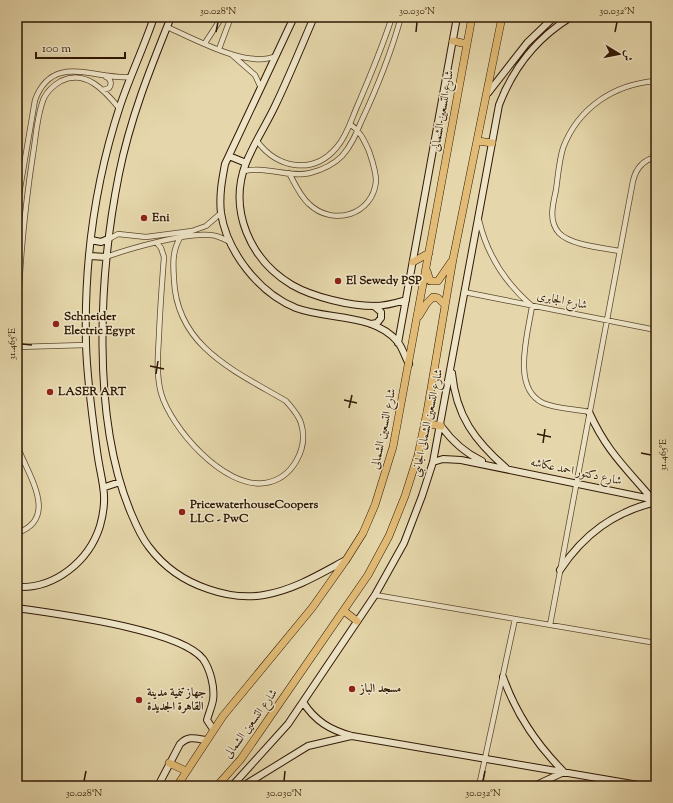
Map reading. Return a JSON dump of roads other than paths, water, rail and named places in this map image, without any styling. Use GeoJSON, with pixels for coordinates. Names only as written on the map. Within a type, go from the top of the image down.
{"type":"FeatureCollection","features":[{"type":"Feature","properties":{"kind":"main road","name":"شارع التسعين الشمالى"},"geometry":{"type":"LineString","coordinates":[[177,786],[205,740],[242,690],[312,608],[346,560],[363,533],[385,476],[409,364],[472,17]]}},
{"type":"Feature","properties":{"kind":"main road","name":"شارع التسعين الشمالى"},"geometry":{"type":"LineString","coordinates":[[217,786],[239,762],[368,575],[389,536],[406,496],[418,455],[425,423],[453,259],[488,94],[502,17]]}},
{"type":"Feature","properties":{"kind":"main road"},"geometry":{"type":"LineString","coordinates":[[452,41],[467,44]]}},
{"type":"Feature","properties":{"kind":"main road"},"geometry":{"type":"LineString","coordinates":[[478,141],[492,143]]}},
{"type":"Feature","properties":{"kind":"main road"},"geometry":{"type":"LineString","coordinates":[[413,262],[429,253]]}},
{"type":"Feature","properties":{"kind":"main road"},"geometry":{"type":"LineString","coordinates":[[426,267],[428,279],[433,282],[438,281],[453,259]]}},
{"type":"Feature","properties":{"kind":"main road"},"geometry":{"type":"LineString","coordinates":[[416,321],[427,302],[433,297],[438,298],[445,305]]}},
{"type":"Feature","properties":{"kind":"main road"},"geometry":{"type":"LineString","coordinates":[[425,423],[441,426]]}},
{"type":"Feature","properties":{"kind":"main road"},"geometry":{"type":"LineString","coordinates":[[344,611],[357,621]]}},
{"type":"Feature","properties":{"kind":"main road"},"geometry":{"type":"LineString","coordinates":[[169,763],[186,771]]}},
{"type":"Feature","properties":{"kind":"street"},"geometry":{"type":"LineString","coordinates":[[17,587],[29,588],[51,581],[78,564],[94,542],[100,526],[104,508],[105,487],[99,466],[91,404],[86,345],[86,307],[91,240],[98,193],[119,108],[154,17]]}},
{"type":"Feature","properties":{"kind":"street"},"geometry":{"type":"LineString","coordinates":[[171,17],[145,80],[133,117],[119,173],[106,257],[104,306],[105,388],[110,439],[120,482],[140,532],[148,546],[171,570],[199,586],[215,591],[246,597],[264,595],[310,579],[346,560]]}},
{"type":"Feature","properties":{"kind":"street"},"geometry":{"type":"LineString","coordinates":[[205,43],[222,17]]}},
{"type":"Feature","properties":{"kind":"street"},"geometry":{"type":"LineString","coordinates":[[219,49],[232,17]]}},
{"type":"Feature","properties":{"kind":"street"},"geometry":{"type":"LineString","coordinates":[[294,17],[229,156],[221,182],[221,213],[231,243],[247,269],[260,284],[276,297],[295,307],[315,314],[371,324],[390,334],[398,343],[409,364]]}},
{"type":"Feature","properties":{"kind":"street"},"geometry":{"type":"LineString","coordinates":[[314,17],[291,72],[246,163],[240,194],[243,223],[254,249],[265,264],[280,278],[311,293],[350,304],[374,306],[406,300]]}},
{"type":"Feature","properties":{"kind":"street"},"geometry":{"type":"LineString","coordinates":[[256,141],[269,154],[285,163],[296,166],[309,165],[319,162],[334,151],[350,124],[371,75],[392,17]]}},
{"type":"Feature","properties":{"kind":"street"},"geometry":{"type":"LineString","coordinates":[[244,171],[266,169],[289,173],[308,173],[331,164],[349,147],[373,96],[402,17]]}},
{"type":"Feature","properties":{"kind":"street"},"geometry":{"type":"LineString","coordinates":[[398,343],[457,17]]}},
{"type":"Feature","properties":{"kind":"street"},"geometry":{"type":"LineString","coordinates":[[488,94],[527,43],[554,17]]}},
{"type":"Feature","properties":{"kind":"street","name":"شارع التسعين الشمالى الجانبى"},"geometry":{"type":"LineString","coordinates":[[232,786],[274,742],[303,702],[376,595],[404,543],[433,462],[441,426],[499,105],[512,78],[536,43],[571,17]]}},
{"type":"Feature","properties":{"kind":"street"},"geometry":{"type":"LineString","coordinates":[[167,27],[231,54],[258,60],[277,56]]}},
{"type":"Feature","properties":{"kind":"street"},"geometry":{"type":"LineString","coordinates":[[231,54],[255,75],[261,89]]}},
{"type":"Feature","properties":{"kind":"street"},"geometry":{"type":"LineString","coordinates":[[17,206],[35,100],[42,85],[56,74],[72,70],[106,77],[130,77]]}},
{"type":"Feature","properties":{"kind":"street"},"geometry":{"type":"LineString","coordinates":[[103,90],[109,88],[111,84],[110,79],[106,77]]}},
{"type":"Feature","properties":{"kind":"street"},"geometry":{"type":"LineString","coordinates":[[17,330],[19,242],[34,147],[44,98],[56,84],[74,78],[90,80],[103,90],[119,108]]}},
{"type":"Feature","properties":{"kind":"street"},"geometry":{"type":"LineString","coordinates":[[620,251],[573,242],[565,238],[554,226],[552,209],[563,149],[569,134],[578,120],[600,100],[628,86],[656,81]]}},
{"type":"Feature","properties":{"kind":"street"},"geometry":{"type":"LineString","coordinates":[[289,173],[304,198],[320,212],[336,217],[348,215],[358,211],[372,196],[376,176],[369,153],[358,130],[350,124]]}},
{"type":"Feature","properties":{"kind":"street"},"geometry":{"type":"LineString","coordinates":[[229,156],[246,163]]}},
{"type":"Feature","properties":{"kind":"street"},"geometry":{"type":"LineString","coordinates":[[550,625],[606,320],[635,173],[643,163],[656,157]]}},
{"type":"Feature","properties":{"kind":"street"},"geometry":{"type":"LineString","coordinates":[[91,240],[101,242],[118,234],[146,237],[192,231],[206,226],[221,213]]}},
{"type":"Feature","properties":{"kind":"street"},"geometry":{"type":"LineString","coordinates":[[478,217],[486,245],[496,266],[510,285],[532,306],[523,371],[527,388],[531,394],[542,402],[589,412],[611,452],[655,500],[620,513],[602,524],[586,537],[560,570]]}},
{"type":"Feature","properties":{"kind":"street"},"geometry":{"type":"LineString","coordinates":[[90,256],[106,257],[180,238],[209,235],[231,243]]}},
{"type":"Feature","properties":{"kind":"street"},"geometry":{"type":"LineString","coordinates":[[157,243],[161,248],[164,257],[158,379],[165,406],[192,443],[227,473],[251,482],[264,483],[277,479],[286,473],[298,460],[302,449],[303,436],[301,423],[295,411],[286,401],[215,358],[192,334],[178,306],[174,288],[174,254],[180,238]]}},
{"type":"Feature","properties":{"kind":"street","name":"شارع الجابرى"},"geometry":{"type":"LineString","coordinates":[[464,292],[656,330]]}},
{"type":"Feature","properties":{"kind":"street"},"geometry":{"type":"LineString","coordinates":[[371,324],[377,323],[381,318],[380,309],[374,306]]}},
{"type":"Feature","properties":{"kind":"street"},"geometry":{"type":"LineString","coordinates":[[17,347],[86,345]]}},
{"type":"Feature","properties":{"kind":"street"},"geometry":{"type":"LineString","coordinates":[[451,365],[453,384],[458,404],[466,423],[478,441],[507,469]]}},
{"type":"Feature","properties":{"kind":"street","name":"شارع دكتور احمد عكاشه"},"geometry":{"type":"LineString","coordinates":[[441,426],[449,438],[462,449],[491,465]]}},
{"type":"Feature","properties":{"kind":"street"},"geometry":{"type":"LineString","coordinates":[[17,445],[37,491],[39,505],[37,516],[33,524],[17,533]]}},
{"type":"Feature","properties":{"kind":"street","name":"شارع دكتور احمد عكاشه"},"geometry":{"type":"LineString","coordinates":[[433,462],[453,459],[491,465],[655,500]]}},
{"type":"Feature","properties":{"kind":"street"},"geometry":{"type":"LineString","coordinates":[[105,487],[120,482]]}},
{"type":"Feature","properties":{"kind":"street"},"geometry":{"type":"LineString","coordinates":[[376,595],[656,643]]}},
{"type":"Feature","properties":{"kind":"street"},"geometry":{"type":"LineString","coordinates":[[17,608],[120,626],[167,638],[187,646],[203,659],[208,670],[213,700],[207,720],[213,729]]}},
{"type":"Feature","properties":{"kind":"street"},"geometry":{"type":"LineString","coordinates":[[479,786],[515,619]]}},
{"type":"Feature","properties":{"kind":"street"},"geometry":{"type":"LineString","coordinates":[[503,677],[510,698],[525,725],[548,756],[564,772]]}},
{"type":"Feature","properties":{"kind":"street"},"geometry":{"type":"LineString","coordinates":[[303,702],[318,721],[329,728],[352,736],[644,786]]}},
{"type":"Feature","properties":{"kind":"street"},"geometry":{"type":"LineString","coordinates":[[243,786],[308,746],[324,741],[352,736]]}},
{"type":"Feature","properties":{"kind":"street"},"geometry":{"type":"LineString","coordinates":[[158,786],[180,744],[186,738],[205,740]]}},
{"type":"Feature","properties":{"kind":"street"},"geometry":{"type":"LineString","coordinates":[[534,786],[564,772]]}},
{"type":"Feature","properties":{"kind":"place","name":"Eni"},"geometry":{"type":"Point","coordinates":[144,218]}},
{"type":"Feature","properties":{"kind":"place","name":"El Sewedy PSP"},"geometry":{"type":"Point","coordinates":[338,281]}},
{"type":"Feature","properties":{"kind":"place","name":"Schneider Electric Egypt"},"geometry":{"type":"Point","coordinates":[56,324]}},
{"type":"Feature","properties":{"kind":"place","name":"LASER ART"},"geometry":{"type":"Point","coordinates":[50,392]}},
{"type":"Feature","properties":{"kind":"place","name":"PricewaterhouseCoopers LLC - PwC"},"geometry":{"type":"Point","coordinates":[182,512]}},
{"type":"Feature","properties":{"kind":"place","name":"مسجد الباز"},"geometry":{"type":"Point","coordinates":[352,689]}},
{"type":"Feature","properties":{"kind":"place","name":"جهاز تنمية مدينة القاهرة الجديدة"},"geometry":{"type":"Point","coordinates":[139,700]}}]}
